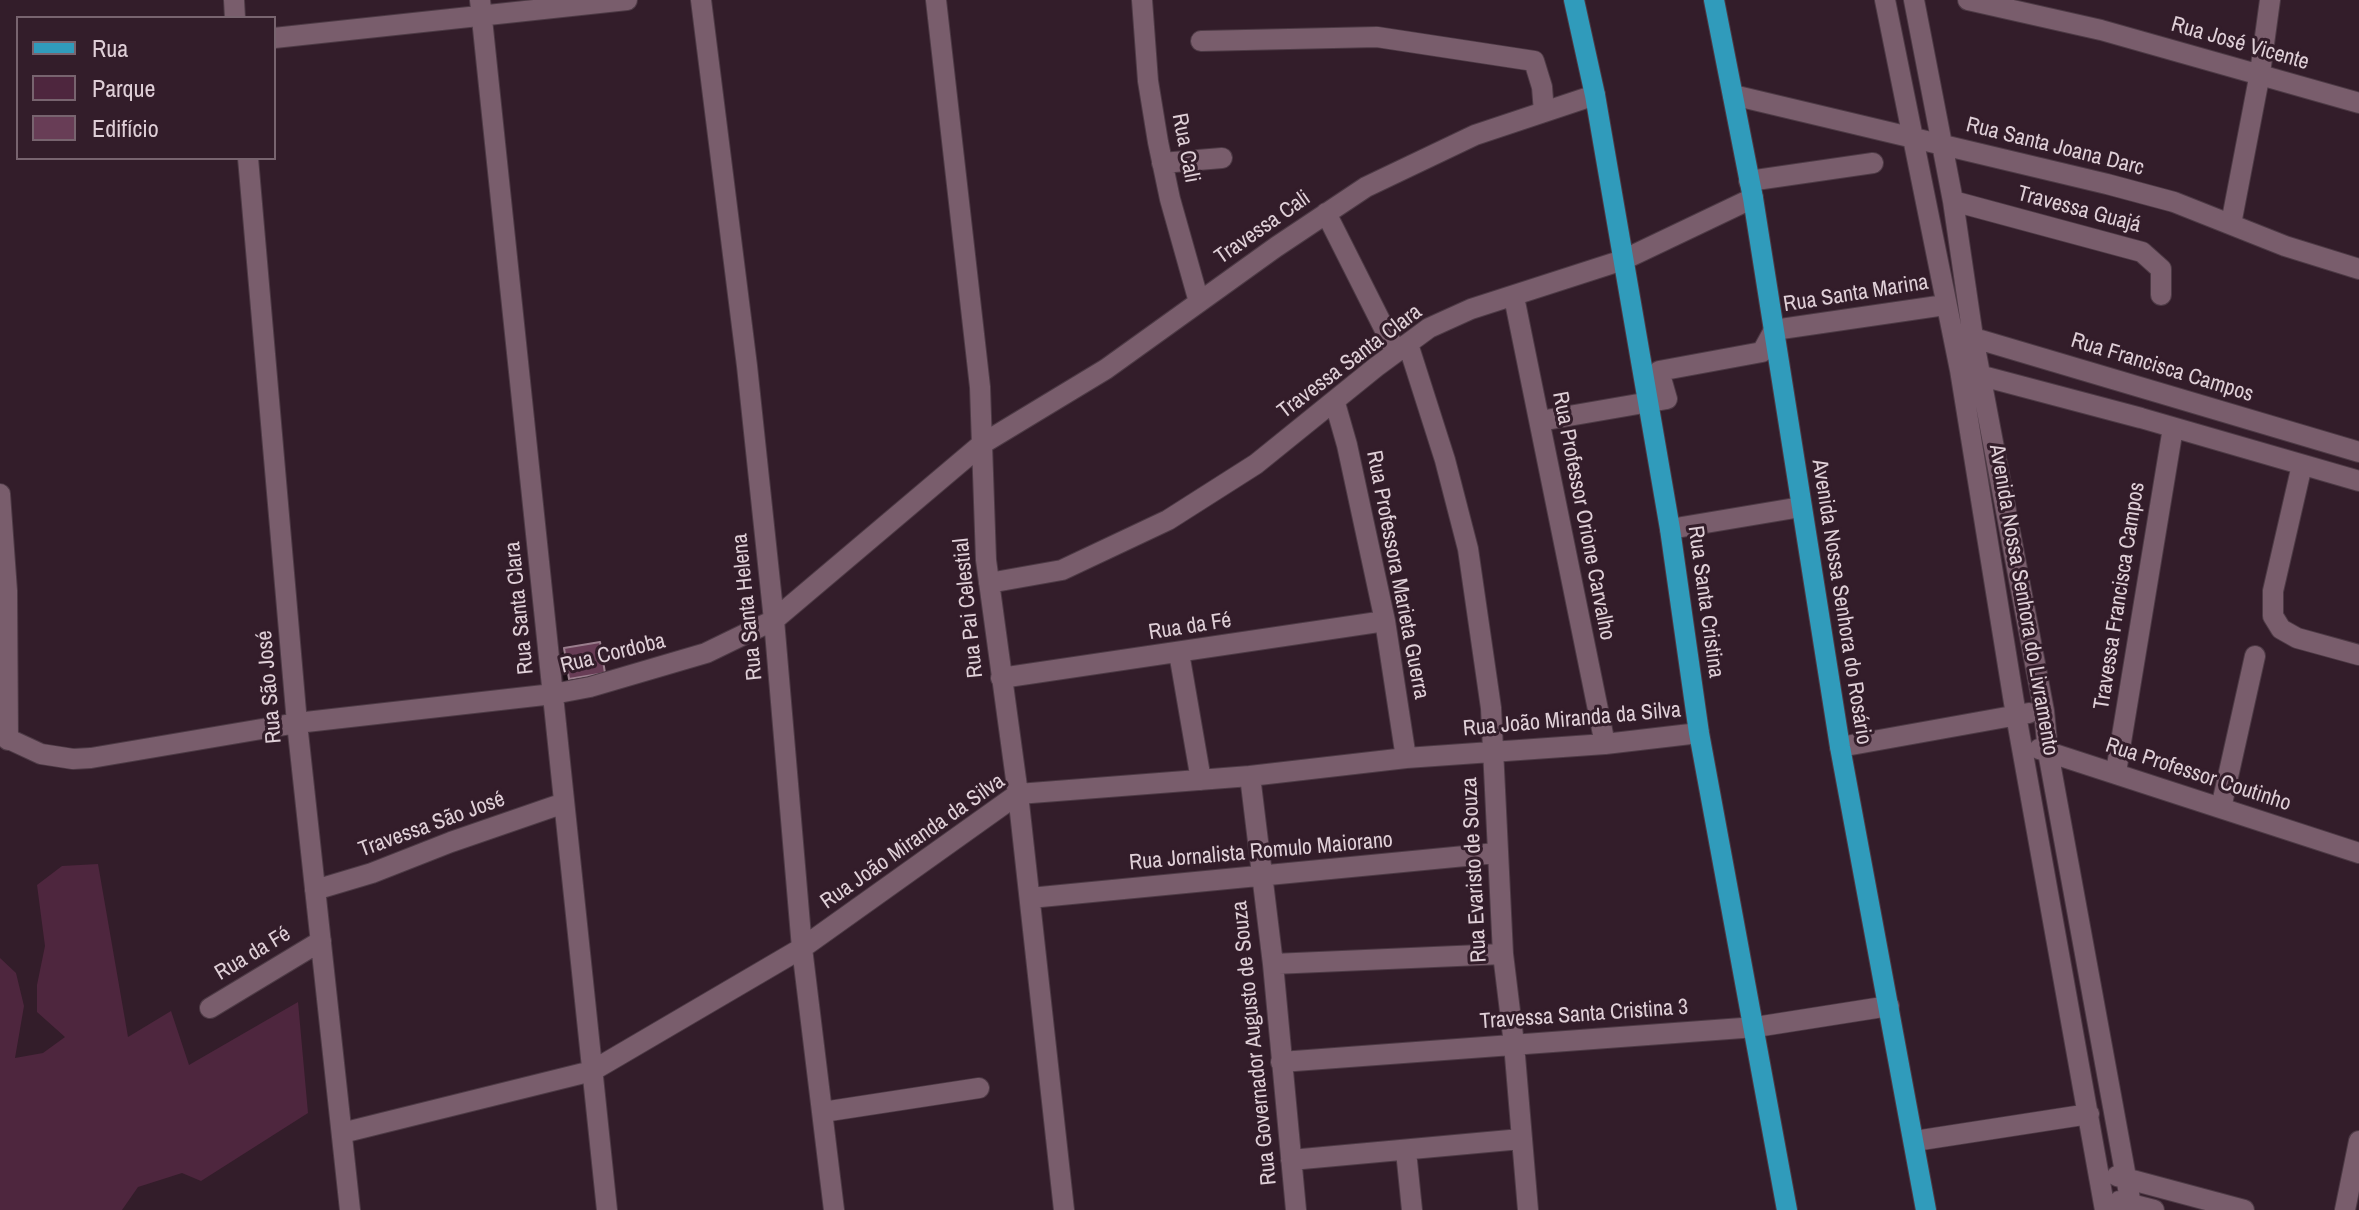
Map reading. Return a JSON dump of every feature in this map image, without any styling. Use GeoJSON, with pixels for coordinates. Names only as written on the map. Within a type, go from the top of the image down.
{"type":"FeatureCollection","features":[{"type":"Feature","properties":{"kind":"main road","name":"Rua Santa Cristina"},"geometry":{"type":"LineString","coordinates":[[1574,0],[1595,95],[1670,529],[1699,733],[1756,1027],[1787,1210]]}},
{"type":"Feature","properties":{"kind":"main road","name":"Avenida Nossa Senhora do Rosário"},"geometry":{"type":"LineString","coordinates":[[1714,0],[1751,190],[1840,747],[1926,1210]]}},
{"type":"Feature","properties":{"kind":"street"},"geometry":{"type":"LineString","coordinates":[[276,38],[481,9],[627,0]]}},
{"type":"Feature","properties":{"kind":"street","name":"Rua Santa Helena"},"geometry":{"type":"LineString","coordinates":[[701,0],[747,366],[774,620],[802,948],[834,1210]]}},
{"type":"Feature","properties":{"kind":"street","name":"Rua Pai Celestial"},"geometry":{"type":"LineString","coordinates":[[936,0],[980,387],[989,583],[1018,794],[1064,1210]]}},
{"type":"Feature","properties":{"kind":"street","name":"Rua Cali"},"geometry":{"type":"LineString","coordinates":[[1142,0],[1148,81],[1162,163],[1199,302]]}},
{"type":"Feature","properties":{"kind":"street","name":"Avenida Nossa Senhora do Livramento"},"geometry":{"type":"LineString","coordinates":[[1885,0],[1960,370],[2016,715],[2104,1203]]}},
{"type":"Feature","properties":{"kind":"street","name":"Avenida Nossa Senhora do Livramento"},"geometry":{"type":"LineString","coordinates":[[1914,0],[1943,144],[1973,337],[2044,711],[2048,752],[2131,1207]]}},
{"type":"Feature","properties":{"kind":"street","name":"Rua José Vicente"},"geometry":{"type":"LineString","coordinates":[[1968,0],[2101,30],[2359,103]]}},
{"type":"Feature","properties":{"kind":"street"},"geometry":{"type":"LineString","coordinates":[[2231,224],[2260,73],[2270,0]]}},
{"type":"Feature","properties":{"kind":"street","name":"Rua Santa Clara"},"geometry":{"type":"LineString","coordinates":[[481,9],[607,1210]]}},
{"type":"Feature","properties":{"kind":"street"},"geometry":{"type":"LineString","coordinates":[[1201,41],[1377,37],[1534,61],[1542,87],[1544,112]]}},
{"type":"Feature","properties":{"kind":"street","name":"Travessa Cali"},"geometry":{"type":"LineString","coordinates":[[982,444],[1106,369],[1366,187],[1475,135],[1595,95]]}},
{"type":"Feature","properties":{"kind":"street","name":"Rua Santa Joana Darc"},"geometry":{"type":"LineString","coordinates":[[1733,95],[2174,202],[2285,246],[2359,269]]}},
{"type":"Feature","properties":{"kind":"street"},"geometry":{"type":"LineString","coordinates":[[1162,163],[1222,158]]}},
{"type":"Feature","properties":{"kind":"street","name":"Rua São José"},"geometry":{"type":"LineString","coordinates":[[248,160],[297,723],[350,1210]]}},
{"type":"Feature","properties":{"kind":"street","name":"Travessa Santa Clara"},"geometry":{"type":"LineString","coordinates":[[989,583],[1062,570],[1168,520],[1256,464],[1429,328],[1471,309],[1623,260],[1751,190],[1873,163]]}},
{"type":"Feature","properties":{"kind":"street","name":"Travessa Guajá"},"geometry":{"type":"LineString","coordinates":[[1953,201],[2142,252],[2161,269],[2161,295]]}},
{"type":"Feature","properties":{"kind":"street","name":"Rua Evaristo de Souza"},"geometry":{"type":"LineString","coordinates":[[1326,213],[1402,348],[1445,460],[1468,549],[1491,708],[1503,954],[1528,1210]]}},
{"type":"Feature","properties":{"kind":"street","name":"Rua Professor Orione Carvalho"},"geometry":{"type":"LineString","coordinates":[[1514,297],[1605,744]]}},
{"type":"Feature","properties":{"kind":"street","name":"Rua Santa Marina"},"geometry":{"type":"LineString","coordinates":[[1774,330],[1945,305]]}},
{"type":"Feature","properties":{"kind":"street"},"geometry":{"type":"LineString","coordinates":[[1540,421],[1667,399],[1659,371],[1762,352],[1774,330]]}},
{"type":"Feature","properties":{"kind":"street","name":"Rua Francisca Campos"},"geometry":{"type":"LineString","coordinates":[[1952,331],[2359,452]]}},
{"type":"Feature","properties":{"kind":"street"},"geometry":{"type":"LineString","coordinates":[[1960,370],[2359,481]]}},
{"type":"Feature","properties":{"kind":"street","name":"Rua Professora Marieta Guerra"},"geometry":{"type":"LineString","coordinates":[[1335,403],[1385,621],[1406,758]]}},
{"type":"Feature","properties":{"kind":"street","name":"Travessa Francisca Campos"},"geometry":{"type":"LineString","coordinates":[[2116,772],[2173,428]]}},
{"type":"Feature","properties":{"kind":"street","name":"Rua Cordoba"},"geometry":{"type":"LineString","coordinates":[[4,738],[41,754],[73,759],[91,758],[297,723],[553,694],[590,687],[706,653],[774,620],[982,444]]}},
{"type":"Feature","properties":{"kind":"street"},"geometry":{"type":"LineString","coordinates":[[2302,465],[2273,591],[2276,623],[2281,629],[2311,642],[2359,655]]}},
{"type":"Feature","properties":{"kind":"street"},"geometry":{"type":"LineString","coordinates":[[0,494],[4,738]]}},
{"type":"Feature","properties":{"kind":"street"},"geometry":{"type":"LineString","coordinates":[[1670,529],[1801,507]]}},
{"type":"Feature","properties":{"kind":"street","name":"Rua da Fé"},"geometry":{"type":"LineString","coordinates":[[1001,678],[1385,621]]}},
{"type":"Feature","properties":{"kind":"street"},"geometry":{"type":"LineString","coordinates":[[1179,653],[1201,780]]}},
{"type":"Feature","properties":{"kind":"street"},"geometry":{"type":"LineString","coordinates":[[2221,808],[2255,656]]}},
{"type":"Feature","properties":{"kind":"street"},"geometry":{"type":"LineString","coordinates":[[1840,747],[2044,711]]}},
{"type":"Feature","properties":{"kind":"street","name":"Rua João Miranda da Silva"},"geometry":{"type":"LineString","coordinates":[[342,1133],[592,1071],[802,948],[1018,794],[1250,776],[1406,758],[1605,744],[1699,733]]}},
{"type":"Feature","properties":{"kind":"street","name":"Rua Professor Coutinho"},"geometry":{"type":"LineString","coordinates":[[2022,744],[2359,853]]}},
{"type":"Feature","properties":{"kind":"street","name":"Rua Governador Augusto de Souza"},"geometry":{"type":"LineString","coordinates":[[1250,776],[1273,964],[1296,1210]]}},
{"type":"Feature","properties":{"kind":"street","name":"Travessa São José"},"geometry":{"type":"LineString","coordinates":[[315,890],[372,873],[564,803]]}},
{"type":"Feature","properties":{"kind":"street","name":"Rua Jornalista Romulo Maiorano"},"geometry":{"type":"LineString","coordinates":[[1030,898],[1496,853]]}},
{"type":"Feature","properties":{"kind":"street","name":"Rua da Fé"},"geometry":{"type":"LineString","coordinates":[[210,1008],[321,941]]}},
{"type":"Feature","properties":{"kind":"street"},"geometry":{"type":"LineString","coordinates":[[1273,964],[1503,954]]}},
{"type":"Feature","properties":{"kind":"street","name":"Travessa Santa Cristina 3"},"geometry":{"type":"LineString","coordinates":[[1281,1062],[1756,1027],[1889,1006]]}},
{"type":"Feature","properties":{"kind":"street"},"geometry":{"type":"LineString","coordinates":[[823,1112],[979,1088]]}},
{"type":"Feature","properties":{"kind":"street"},"geometry":{"type":"LineString","coordinates":[[1915,1141],[2089,1114]]}},
{"type":"Feature","properties":{"kind":"street"},"geometry":{"type":"LineString","coordinates":[[1291,1160],[1521,1139]]}},
{"type":"Feature","properties":{"kind":"street"},"geometry":{"type":"LineString","coordinates":[[2345,1210],[2359,1141]]}},
{"type":"Feature","properties":{"kind":"street"},"geometry":{"type":"LineString","coordinates":[[1406,1151],[1412,1210]]}},
{"type":"Feature","properties":{"kind":"street"},"geometry":{"type":"LineString","coordinates":[[2100,1174],[2126,1177],[2244,1210]]}},
{"type":"Feature","properties":{"kind":"street"},"geometry":{"type":"LineString","coordinates":[[2104,1203],[2154,1210]]}},
{"type":"Feature","properties":{"kind":"green space"},"geometry":{"type":"Polygon","coordinates":[[[98,864],[128,1037],[171,1011],[189,1065],[298,1002],[308,1113],[201,1181],[182,1173],[138,1187],[122,1210],[0,1210],[0,958],[16,973],[24,1006],[15,1058],[43,1053],[65,1037],[37,1012],[37,985],[45,946],[37,885],[62,866],[98,864]]]}},
{"type":"Feature","properties":{"kind":"building"},"geometry":{"type":"Polygon","coordinates":[[[600,642],[605,673],[569,679],[564,648],[600,642]]]}}]}
